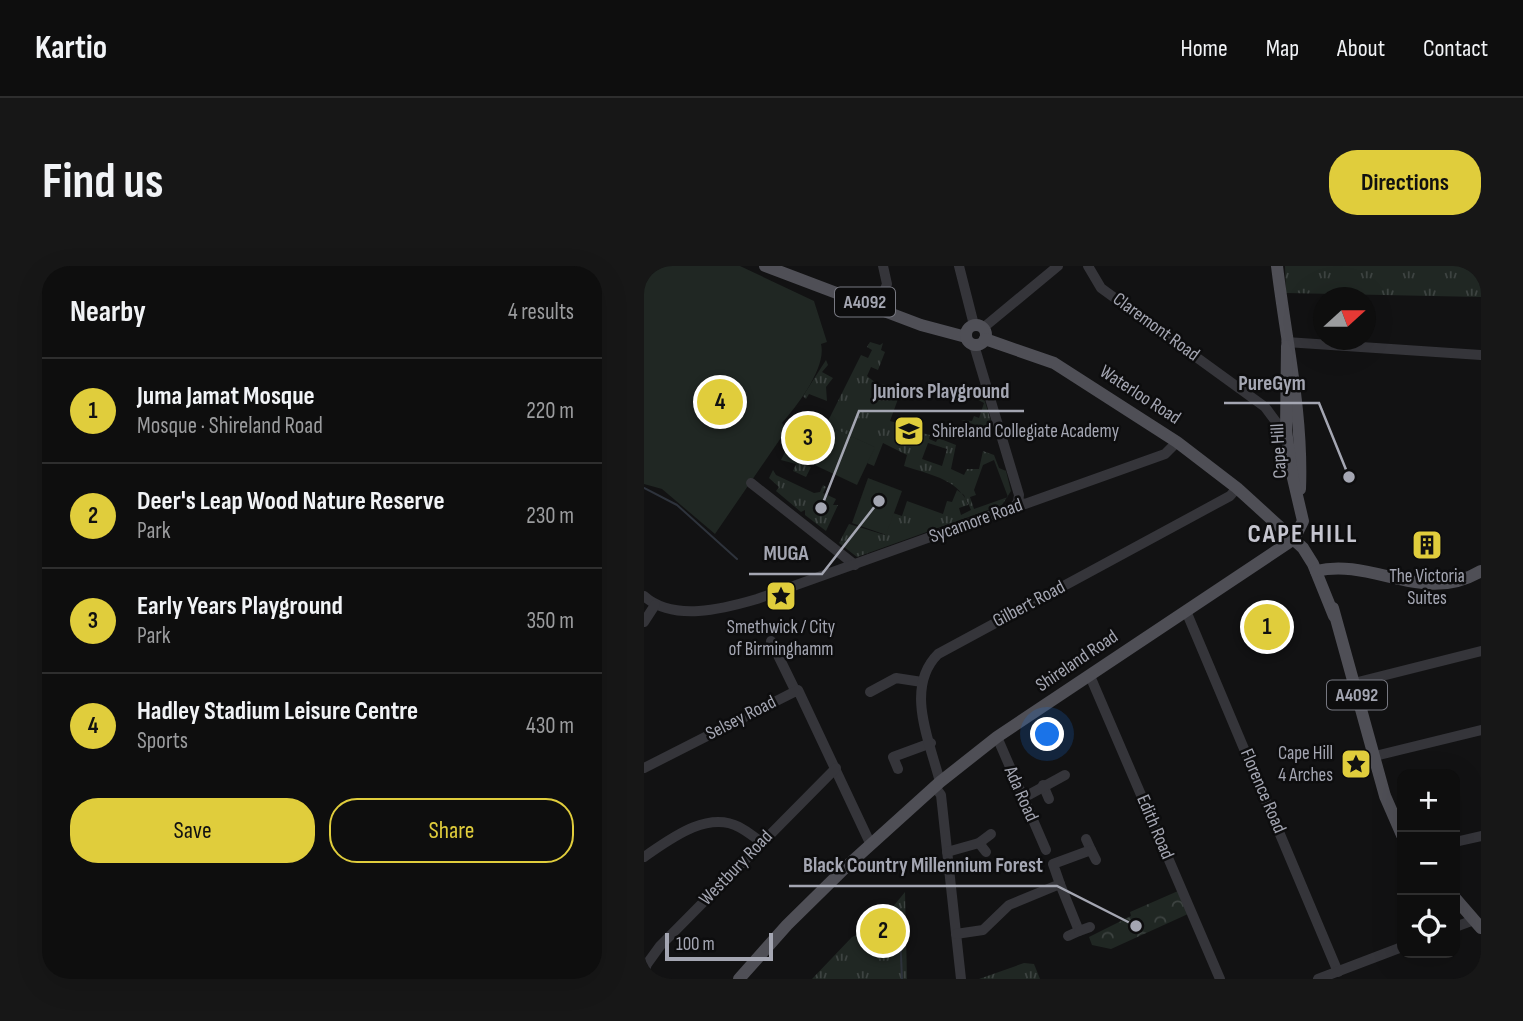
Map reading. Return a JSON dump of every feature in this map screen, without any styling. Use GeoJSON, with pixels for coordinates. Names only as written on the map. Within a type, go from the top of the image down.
{"type":"FeatureCollection","features":[{"type":"Feature","properties":{"kind":"main road","name":"Waterloo Road"},"geometry":{"type":"LineString","coordinates":[[765,266],[786,270],[921,325],[976,335],[1054,363],[1177,442],[1296,536]]}},
{"type":"Feature","properties":{"kind":"main road","name":"Cape Hill"},"geometry":{"type":"LineString","coordinates":[[1277,266],[1292,401],[1287,438],[1303,521],[1296,536]]}},
{"type":"Feature","properties":{"kind":"main road"},"geometry":{"type":"LineString","coordinates":[[1287,438],[1297,420],[1291,416],[1292,401]]}},
{"type":"Feature","properties":{"kind":"main road","name":"Cape Hill"},"geometry":{"type":"LineString","coordinates":[[1297,420],[1301,481],[1298,500]]}},
{"type":"Feature","properties":{"kind":"main road","name":"A4092"},"geometry":{"type":"LineString","coordinates":[[1296,536],[1317,554],[1385,796],[1401,832]]}},
{"type":"Feature","properties":{"kind":"main road","name":"Shireland Road"},"geometry":{"type":"LineString","coordinates":[[739,979],[797,915],[937,784],[997,737],[1296,536]]}},
{"type":"Feature","properties":{"kind":"main road"},"geometry":{"type":"LineString","coordinates":[[1320,570],[1338,569],[1417,584],[1441,585],[1460,582],[1481,571]]}},
{"type":"Feature","properties":{"kind":"main road"},"geometry":{"type":"LineString","coordinates":[[1460,904],[1478,924]]}},
{"type":"Feature","properties":{"kind":"street"},"geometry":{"type":"LineString","coordinates":[[878,307],[887,284],[883,266]]}},
{"type":"Feature","properties":{"kind":"street"},"geometry":{"type":"LineString","coordinates":[[959,266],[1019,495],[1018,502]]}},
{"type":"Feature","properties":{"kind":"street"},"geometry":{"type":"LineString","coordinates":[[976,335],[1058,266]]}},
{"type":"Feature","properties":{"kind":"street","name":"Claremont Road"},"geometry":{"type":"LineString","coordinates":[[1088,266],[1101,288],[1265,407],[1287,438]]}},
{"type":"Feature","properties":{"kind":"street"},"geometry":{"type":"LineString","coordinates":[[1287,344],[1481,355]]}},
{"type":"Feature","properties":{"kind":"street"},"geometry":{"type":"LineString","coordinates":[[1265,407],[1275,409],[1292,401]]}},
{"type":"Feature","properties":{"kind":"street","name":"Sycamore Road"},"geometry":{"type":"LineString","coordinates":[[655,605],[672,610],[705,610],[772,595],[1014,507],[1018,502],[1025,504],[1165,454],[1177,442]]}},
{"type":"Feature","properties":{"kind":"street"},"geometry":{"type":"LineString","coordinates":[[751,483],[855,565]]}},
{"type":"Feature","properties":{"kind":"street","name":"Gilbert Road"},"geometry":{"type":"LineString","coordinates":[[922,682],[929,662],[938,654],[1230,496],[1237,488]]}},
{"type":"Feature","properties":{"kind":"street"},"geometry":{"type":"LineString","coordinates":[[644,596],[655,605],[644,622]]}},
{"type":"Feature","properties":{"kind":"street","name":"Florence Road"},"geometry":{"type":"LineString","coordinates":[[1186,611],[1338,972]]}},
{"type":"Feature","properties":{"kind":"street"},"geometry":{"type":"LineString","coordinates":[[771,641],[796,690]]}},
{"type":"Feature","properties":{"kind":"street"},"geometry":{"type":"LineString","coordinates":[[1354,682],[1481,651]]}},
{"type":"Feature","properties":{"kind":"street"},"geometry":{"type":"LineString","coordinates":[[893,667],[896,678]]}},
{"type":"Feature","properties":{"kind":"street","name":"Edith Road"},"geometry":{"type":"LineString","coordinates":[[1090,676],[1220,979]]}},
{"type":"Feature","properties":{"kind":"street"},"geometry":{"type":"LineString","coordinates":[[870,692],[896,678],[922,682],[919,694],[941,795],[961,979]]}},
{"type":"Feature","properties":{"kind":"street","name":"Selsey Road"},"geometry":{"type":"LineString","coordinates":[[644,768],[796,690],[801,695],[871,845]]}},
{"type":"Feature","properties":{"kind":"street"},"geometry":{"type":"LineString","coordinates":[[1375,755],[1481,730]]}},
{"type":"Feature","properties":{"kind":"street","name":"Ada Road"},"geometry":{"type":"LineString","coordinates":[[997,737],[1060,884],[1084,929],[1068,936]]}},
{"type":"Feature","properties":{"kind":"street"},"geometry":{"type":"LineString","coordinates":[[882,761],[930,743]]}},
{"type":"Feature","properties":{"kind":"street"},"geometry":{"type":"LineString","coordinates":[[893,757],[898,769]]}},
{"type":"Feature","properties":{"kind":"street","name":"Westbury Road"},"geometry":{"type":"LineString","coordinates":[[644,973],[660,946],[836,768]]}},
{"type":"Feature","properties":{"kind":"street"},"geometry":{"type":"LineString","coordinates":[[1023,798],[1065,775]]}},
{"type":"Feature","properties":{"kind":"street"},"geometry":{"type":"LineString","coordinates":[[1043,785],[1049,799]]}},
{"type":"Feature","properties":{"kind":"street"},"geometry":{"type":"LineString","coordinates":[[644,857],[681,831],[722,822],[737,825],[761,842]]}},
{"type":"Feature","properties":{"kind":"street"},"geometry":{"type":"LineString","coordinates":[[947,852],[979,843],[991,834]]}},
{"type":"Feature","properties":{"kind":"street"},"geometry":{"type":"LineString","coordinates":[[1460,841],[1481,836]]}},
{"type":"Feature","properties":{"kind":"street"},"geometry":{"type":"LineString","coordinates":[[979,843],[986,852]]}},
{"type":"Feature","properties":{"kind":"street"},"geometry":{"type":"LineString","coordinates":[[1049,857],[1089,845],[1096,860]]}},
{"type":"Feature","properties":{"kind":"street"},"geometry":{"type":"LineString","coordinates":[[956,934],[983,930],[1009,905],[1060,884]]}},
{"type":"Feature","properties":{"kind":"street"},"geometry":{"type":"LineString","coordinates":[[1460,926],[1478,924]]}},
{"type":"Feature","properties":{"kind":"street"},"geometry":{"type":"LineString","coordinates":[[1318,979],[1397,949]]}},
{"type":"Feature","properties":{"kind":"green space"},"geometry":{"type":"Polygon","coordinates":[[[644,266],[740,266],[814,301],[827,342],[821,344],[820,364],[809,386],[782,423],[787,429],[715,534],[662,489],[644,484],[644,266]]]}},
{"type":"Feature","properties":{"kind":"green space"},"geometry":{"type":"Polygon","coordinates":[[[1285,266],[1481,266],[1481,297],[1376,295],[1376,287],[1313,287],[1313,294],[1286,293],[1285,266]]]}},
{"type":"Feature","properties":{"kind":"green space"},"geometry":{"type":"Polygon","coordinates":[[[870,342],[880,345],[883,343],[881,350],[885,352],[878,370],[871,367],[867,376],[881,387],[883,384],[907,391],[903,400],[898,399],[890,421],[923,430],[922,433],[930,435],[929,439],[936,442],[938,438],[956,445],[951,469],[964,475],[967,469],[979,469],[983,451],[994,455],[999,468],[1006,471],[1011,491],[1008,496],[994,460],[983,465],[974,490],[976,495],[970,497],[974,509],[1007,497],[1002,505],[857,557],[839,543],[849,524],[885,535],[893,513],[902,516],[907,501],[943,514],[947,501],[952,502],[957,490],[961,493],[945,480],[904,466],[907,455],[883,443],[874,466],[867,463],[874,447],[826,425],[861,355],[868,358],[872,350],[867,347],[870,342]],[[928,443],[922,459],[942,466],[947,449],[928,443]],[[965,499],[968,505],[959,508],[961,515],[971,510],[965,499]]]}},
{"type":"Feature","properties":{"kind":"green space"},"geometry":{"type":"Polygon","coordinates":[[[826,360],[828,365],[822,372],[833,378],[826,387],[827,401],[809,394],[806,399],[803,396],[826,360]]]}},
{"type":"Feature","properties":{"kind":"green space"},"geometry":{"type":"Polygon","coordinates":[[[963,392],[982,392],[994,431],[961,420],[972,421],[974,416],[979,418],[984,403],[963,392]]]}},
{"type":"Feature","properties":{"kind":"green space"},"geometry":{"type":"Polygon","coordinates":[[[806,415],[822,423],[804,462],[798,459],[807,441],[792,434],[806,415]]]}},
{"type":"Feature","properties":{"kind":"green space"},"geometry":{"type":"Polygon","coordinates":[[[822,423],[875,447],[857,485],[804,460],[822,423]]]}},
{"type":"Feature","properties":{"kind":"green space"},"geometry":{"type":"Polygon","coordinates":[[[793,436],[805,442],[796,460],[811,467],[806,477],[793,471],[796,464],[781,460],[793,436]]]}},
{"type":"Feature","properties":{"kind":"green space"},"geometry":{"type":"Polygon","coordinates":[[[773,470],[776,475],[814,493],[820,492],[823,485],[826,487],[823,493],[836,499],[833,505],[838,505],[826,531],[805,515],[805,510],[801,512],[776,491],[779,487],[769,478],[773,470]]]}},
{"type":"Feature","properties":{"kind":"green space"},"geometry":{"type":"Polygon","coordinates":[[[868,478],[902,491],[886,535],[852,523],[868,478]]]}},
{"type":"Feature","properties":{"kind":"green space"},"geometry":{"type":"Polygon","coordinates":[[[1178,891],[1188,914],[1111,949],[1092,945],[1089,937],[1131,916],[1130,912],[1178,891]]]}},
{"type":"Feature","properties":{"kind":"green space"},"geometry":{"type":"Polygon","coordinates":[[[905,892],[907,979],[812,979],[852,937],[878,925],[905,892]]]}},
{"type":"Feature","properties":{"kind":"green space"},"geometry":{"type":"Polygon","coordinates":[[[1024,963],[1034,964],[1040,979],[979,979],[1024,963]]]}},
{"type":"Feature","properties":{"kind":"waterway"},"geometry":{"type":"LineString","coordinates":[[644,488],[677,505],[737,559]]}},
{"type":"Feature","properties":{"kind":"waterway"},"geometry":{"type":"LineString","coordinates":[[899,909],[902,979]]}},
{"type":"Feature","properties":{"kind":"place","name":"Hadley Stadium Leisure Centre"},"geometry":{"type":"Point","coordinates":[720,402]}},
{"type":"Feature","properties":{"kind":"place","name":"Shireland Collegiate Academy"},"geometry":{"type":"Point","coordinates":[909,431]}},
{"type":"Feature","properties":{"kind":"place","name":"Early Years Playground"},"geometry":{"type":"Point","coordinates":[808,438]}},
{"type":"Feature","properties":{"kind":"place","name":"PureGym"},"geometry":{"type":"Point","coordinates":[1349,477]}},
{"type":"Feature","properties":{"kind":"place","name":"MUGA"},"geometry":{"type":"Point","coordinates":[879,501]}},
{"type":"Feature","properties":{"kind":"place","name":"Juniors Playground"},"geometry":{"type":"Point","coordinates":[821,508]}},
{"type":"Feature","properties":{"kind":"place","name":"The Victoria Suites"},"geometry":{"type":"Point","coordinates":[1427,545]}},
{"type":"Feature","properties":{"kind":"place","name":"Smethwick / City of Birminghamm"},"geometry":{"type":"Point","coordinates":[781,596]}},
{"type":"Feature","properties":{"kind":"place","name":"Juma Jamat Mosque"},"geometry":{"type":"Point","coordinates":[1267,627]}},
{"type":"Feature","properties":{"kind":"place","name":"Cape Hill 4 Arches"},"geometry":{"type":"Point","coordinates":[1356,764]}},
{"type":"Feature","properties":{"kind":"place","name":"Black Country Millennium Forest"},"geometry":{"type":"Point","coordinates":[1136,926]}},
{"type":"Feature","properties":{"kind":"place","name":"Deer's Leap Wood Nature Reserve"},"geometry":{"type":"Point","coordinates":[883,931]}},
{"type":"Feature","properties":{"kind":"district","name":"CAPE HILL"},"geometry":{"type":"Point","coordinates":[1303,534]}}]}
